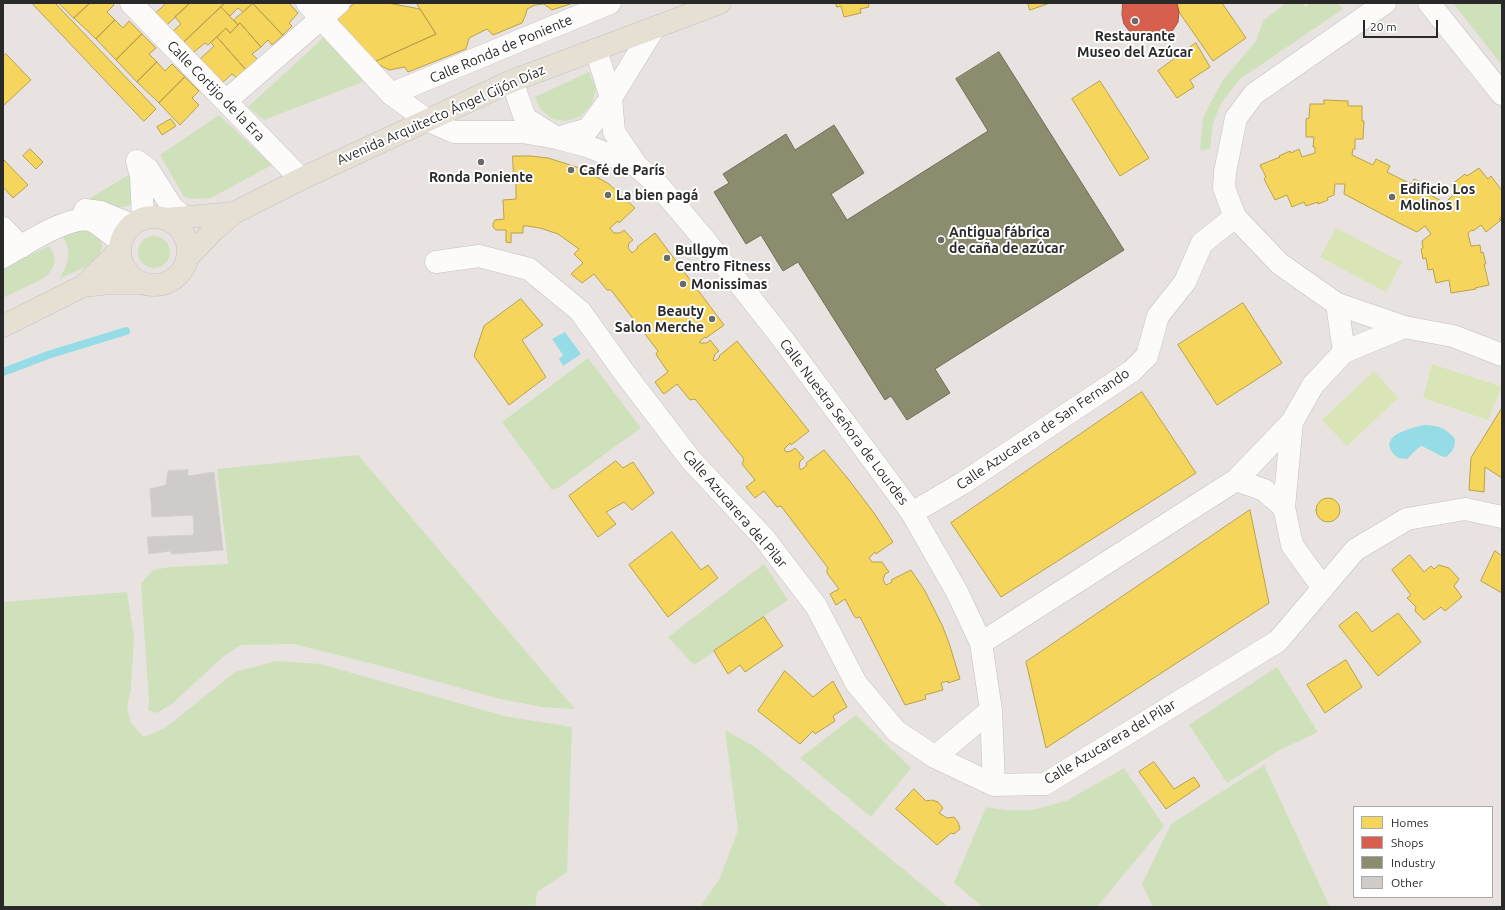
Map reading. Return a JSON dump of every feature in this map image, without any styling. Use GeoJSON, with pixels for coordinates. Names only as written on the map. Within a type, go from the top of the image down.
{"type":"FeatureCollection","features":[{"type":"Feature","properties":{"kind":"main road","name":"Avenida Arquitecto Ángel Gijón Díaz"},"geometry":{"type":"LineString","coordinates":[[83,286],[109,283],[141,283],[157,286],[172,281],[183,271],[189,256],[214,230],[234,213],[301,179],[512,81],[720,3]]}},
{"type":"Feature","properties":{"kind":"main road","name":"Avenida Arquitecto Ángel Gijón Díaz"},"geometry":{"type":"LineString","coordinates":[[3,326],[83,286],[111,259],[129,233],[155,216],[175,218],[234,213]]}},
{"type":"Feature","properties":{"kind":"main road"},"geometry":{"type":"LineString","coordinates":[[175,218],[187,241],[189,256]]}},
{"type":"Feature","properties":{"kind":"main road"},"geometry":{"type":"LineString","coordinates":[[129,233],[121,262],[129,275],[141,283]]}},
{"type":"Feature","properties":{"kind":"street","name":"Calle Cortijo de la Era"},"geometry":{"type":"LineString","coordinates":[[131,3],[301,179]]}},
{"type":"Feature","properties":{"kind":"street","name":"Calle Nuestra Señora de Lourdes"},"geometry":{"type":"LineString","coordinates":[[308,3],[392,94],[427,120],[454,132],[522,132],[557,138],[587,146],[637,166]]}},
{"type":"Feature","properties":{"kind":"street"},"geometry":{"type":"LineString","coordinates":[[226,101],[339,3]]}},
{"type":"Feature","properties":{"kind":"street","name":"Calle Ronda de Poniente"},"geometry":{"type":"LineString","coordinates":[[392,94],[610,3]]}},
{"type":"Feature","properties":{"kind":"street"},"geometry":{"type":"LineString","coordinates":[[1385,3],[1254,94],[1236,118],[1225,172],[1224,188],[1235,217],[1280,264],[1337,304],[1404,327],[1453,336],[1502,355]]}},
{"type":"Feature","properties":{"kind":"street"},"geometry":{"type":"LineString","coordinates":[[1429,3],[1502,94]]}},
{"type":"Feature","properties":{"kind":"street"},"geometry":{"type":"LineString","coordinates":[[512,81],[525,118],[557,138],[588,129],[611,98],[654,28]]}},
{"type":"Feature","properties":{"kind":"street","name":"Calle Nuestra Señora de Lourdes"},"geometry":{"type":"LineString","coordinates":[[596,50],[611,98],[614,132],[637,166],[659,186],[705,240],[785,342],[912,513],[957,592],[981,643],[991,710],[994,785]]}},
{"type":"Feature","properties":{"kind":"street"},"geometry":{"type":"LineString","coordinates":[[3,228],[12,252],[49,230],[74,210],[100,212],[129,233],[141,176],[135,157],[148,169],[172,207],[175,218]]}},
{"type":"Feature","properties":{"kind":"street","name":"Calle Azucarera de San Fernando"},"geometry":{"type":"LineString","coordinates":[[912,513],[963,483],[1132,371],[1147,356],[1158,316],[1185,282],[1202,243],[1235,217]]}},
{"type":"Feature","properties":{"kind":"street","name":"Calle Azucarera del Pilar"},"geometry":{"type":"LineString","coordinates":[[436,262],[479,256],[529,270],[580,311],[623,371],[692,460],[764,538],[816,606],[856,683],[896,731],[935,757],[994,785],[1045,784],[1278,641],[1355,550],[1407,519],[1465,508],[1502,517]]}},
{"type":"Feature","properties":{"kind":"street"},"geometry":{"type":"LineString","coordinates":[[1337,304],[1344,352]]}},
{"type":"Feature","properties":{"kind":"street"},"geometry":{"type":"LineString","coordinates":[[981,643],[1236,480],[1292,422],[1313,385],[1344,352],[1404,327]]}},
{"type":"Feature","properties":{"kind":"street"},"geometry":{"type":"LineString","coordinates":[[1292,422],[1284,507],[1292,545],[1323,588]]}},
{"type":"Feature","properties":{"kind":"street"},"geometry":{"type":"LineString","coordinates":[[1236,480],[1264,490],[1284,507]]}},
{"type":"Feature","properties":{"kind":"street"},"geometry":{"type":"LineString","coordinates":[[935,757],[991,710]]}},
{"type":"Feature","properties":{"kind":"green space"},"geometry":{"type":"Polygon","coordinates":[[[1286,3],[1303,3],[1306,7],[1310,3],[1338,3],[1343,9],[1240,79],[1222,102],[1213,123],[1210,149],[1200,150],[1203,117],[1223,80],[1256,41],[1263,21],[1286,3]]]}},
{"type":"Feature","properties":{"kind":"green space"},"geometry":{"type":"Polygon","coordinates":[[[1453,3],[1502,3],[1502,64],[1501,64],[1453,3]]]}},
{"type":"Feature","properties":{"kind":"green space"},"geometry":{"type":"Polygon","coordinates":[[[325,36],[365,81],[264,120],[248,107],[325,36]]]}},
{"type":"Feature","properties":{"kind":"green space"},"geometry":{"type":"Polygon","coordinates":[[[589,72],[596,89],[592,104],[580,117],[566,121],[552,119],[540,109],[535,97],[589,72]]]}},
{"type":"Feature","properties":{"kind":"green space"},"geometry":{"type":"Polygon","coordinates":[[[219,115],[272,165],[211,198],[194,199],[184,197],[160,155],[219,115]]]}},
{"type":"Feature","properties":{"kind":"green space"},"geometry":{"type":"Polygon","coordinates":[[[130,174],[133,203],[122,207],[111,207],[89,199],[130,174]]]}},
{"type":"Feature","properties":{"kind":"green space"},"geometry":{"type":"Polygon","coordinates":[[[1336,228],[1402,262],[1386,292],[1320,257],[1336,228]]]}},
{"type":"Feature","properties":{"kind":"green space"},"geometry":{"type":"Polygon","coordinates":[[[81,229],[94,233],[100,239],[102,248],[98,261],[59,279],[68,258],[68,248],[63,237],[81,229]]]}},
{"type":"Feature","properties":{"kind":"green space"},"geometry":{"type":"Polygon","coordinates":[[[154,236],[160,237],[167,243],[170,252],[169,258],[163,265],[154,268],[148,267],[141,261],[138,252],[139,246],[145,239],[154,236]]]}},
{"type":"Feature","properties":{"kind":"green space"},"geometry":{"type":"Polygon","coordinates":[[[49,246],[53,252],[55,262],[46,277],[3,298],[3,268],[49,246]]]}},
{"type":"Feature","properties":{"kind":"green space"},"geometry":{"type":"Polygon","coordinates":[[[588,358],[641,428],[558,488],[552,490],[502,422],[588,358]]]}},
{"type":"Feature","properties":{"kind":"green space"},"geometry":{"type":"Polygon","coordinates":[[[1432,364],[1502,387],[1488,420],[1423,398],[1432,364]]]}},
{"type":"Feature","properties":{"kind":"green space"},"geometry":{"type":"Polygon","coordinates":[[[1374,371],[1398,398],[1347,446],[1322,420],[1374,371]]]}},
{"type":"Feature","properties":{"kind":"green space"},"geometry":{"type":"Polygon","coordinates":[[[358,455],[575,709],[542,707],[496,698],[389,668],[294,644],[241,645],[224,656],[173,703],[157,713],[148,710],[149,702],[141,583],[153,570],[170,567],[228,564],[217,469],[358,455]]]}},
{"type":"Feature","properties":{"kind":"green space"},"geometry":{"type":"Polygon","coordinates":[[[764,564],[788,600],[694,665],[668,637],[764,564]]]}},
{"type":"Feature","properties":{"kind":"green space"},"geometry":{"type":"Polygon","coordinates":[[[127,592],[134,637],[131,689],[127,707],[131,723],[144,737],[165,728],[235,672],[276,661],[320,664],[504,716],[572,727],[567,872],[537,892],[535,907],[3,907],[3,602],[127,592]]]}},
{"type":"Feature","properties":{"kind":"green space"},"geometry":{"type":"Polygon","coordinates":[[[1277,667],[1318,732],[1278,751],[1227,783],[1189,725],[1277,667]]]}},
{"type":"Feature","properties":{"kind":"green space"},"geometry":{"type":"Polygon","coordinates":[[[856,715],[911,768],[871,817],[800,758],[856,715]]]}},
{"type":"Feature","properties":{"kind":"green space"},"geometry":{"type":"Polygon","coordinates":[[[725,730],[757,748],[949,907],[700,907],[719,880],[738,830],[725,730]]]}},
{"type":"Feature","properties":{"kind":"green space"},"geometry":{"type":"Polygon","coordinates":[[[1264,765],[1330,907],[1153,907],[1142,884],[1171,824],[1264,765]]]}},
{"type":"Feature","properties":{"kind":"green space"},"geometry":{"type":"Polygon","coordinates":[[[1124,768],[1164,826],[1097,907],[983,907],[954,883],[986,807],[1006,810],[1033,810],[1068,800],[1124,768]]]}},
{"type":"Feature","properties":{"kind":"water"},"geometry":{"type":"Polygon","coordinates":[[[565,332],[581,354],[563,366],[559,359],[563,355],[552,339],[565,332]]]}},
{"type":"Feature","properties":{"kind":"water"},"geometry":{"type":"Polygon","coordinates":[[[1424,425],[1441,428],[1452,435],[1455,439],[1452,451],[1446,457],[1422,446],[1407,459],[1398,458],[1392,451],[1390,445],[1391,439],[1409,429],[1424,425]]]}},
{"type":"Feature","properties":{"kind":"building: Homes"},"geometry":{"type":"Polygon","coordinates":[[[32,3],[55,3],[156,109],[144,121],[32,3]]]}},
{"type":"Feature","properties":{"kind":"building: Homes"},"geometry":{"type":"Polygon","coordinates":[[[59,3],[90,3],[74,18],[59,3]]]}},
{"type":"Feature","properties":{"kind":"building: Homes"},"geometry":{"type":"Polygon","coordinates":[[[90,3],[112,3],[114,5],[107,12],[115,20],[96,39],[74,18],[90,3]]]}},
{"type":"Feature","properties":{"kind":"building: Homes"},"geometry":{"type":"Polygon","coordinates":[[[167,3],[190,3],[167,25],[156,13],[167,3]]]}},
{"type":"Feature","properties":{"kind":"building: Homes"},"geometry":{"type":"Polygon","coordinates":[[[190,3],[225,3],[184,42],[173,31],[181,24],[175,17],[190,3]]]}},
{"type":"Feature","properties":{"kind":"building: Homes"},"geometry":{"type":"Polygon","coordinates":[[[225,3],[253,3],[243,12],[238,8],[230,16],[221,7],[225,3]]]}},
{"type":"Feature","properties":{"kind":"building: Homes"},"geometry":{"type":"Polygon","coordinates":[[[253,3],[289,3],[298,13],[289,23],[292,26],[283,35],[253,3]]]}},
{"type":"Feature","properties":{"kind":"building: Homes"},"geometry":{"type":"Polygon","coordinates":[[[355,3],[388,3],[420,9],[436,34],[374,62],[337,19],[355,3]]]}},
{"type":"Feature","properties":{"kind":"building: Homes"},"geometry":{"type":"Polygon","coordinates":[[[573,3],[552,10],[544,4],[535,5],[527,9],[522,23],[493,35],[487,29],[469,38],[466,49],[408,72],[405,67],[389,70],[374,62],[436,34],[417,4],[573,3]]]}},
{"type":"Feature","properties":{"kind":"building: Homes"},"geometry":{"type":"Polygon","coordinates":[[[836,3],[868,3],[869,7],[860,9],[861,13],[844,17],[841,6],[837,7],[836,3]]]}},
{"type":"Feature","properties":{"kind":"building: Homes"},"geometry":{"type":"Polygon","coordinates":[[[1028,3],[1050,3],[1030,10],[1028,3]]]}},
{"type":"Feature","properties":{"kind":"building: Homes"},"geometry":{"type":"Polygon","coordinates":[[[1177,3],[1222,3],[1246,38],[1213,61],[1179,12],[1177,3]]]}},
{"type":"Feature","properties":{"kind":"building: Homes"},"geometry":{"type":"Polygon","coordinates":[[[253,4],[283,35],[272,45],[268,40],[261,47],[240,23],[238,25],[234,20],[253,4]]]}},
{"type":"Feature","properties":{"kind":"building: Homes"},"geometry":{"type":"Polygon","coordinates":[[[221,7],[238,25],[230,33],[226,28],[208,45],[205,43],[194,52],[184,42],[221,7]]]}},
{"type":"Feature","properties":{"kind":"building: Homes"},"geometry":{"type":"Polygon","coordinates":[[[115,20],[123,28],[129,21],[142,34],[116,60],[96,39],[115,20]]]}},
{"type":"Feature","properties":{"kind":"building: Homes"},"geometry":{"type":"Polygon","coordinates":[[[240,23],[261,47],[252,54],[258,60],[246,70],[217,37],[226,28],[230,33],[240,23]]]}},
{"type":"Feature","properties":{"kind":"building: Homes"},"geometry":{"type":"Polygon","coordinates":[[[142,34],[156,48],[149,54],[157,62],[137,82],[116,60],[142,34]]]}},
{"type":"Feature","properties":{"kind":"building: Homes"},"geometry":{"type":"Polygon","coordinates":[[[217,37],[246,70],[237,78],[232,74],[223,82],[200,59],[214,46],[211,43],[217,37]]]}},
{"type":"Feature","properties":{"kind":"building: Homes"},"geometry":{"type":"Polygon","coordinates":[[[1196,43],[1210,67],[1190,80],[1194,87],[1177,98],[1158,71],[1196,43]]]}},
{"type":"Feature","properties":{"kind":"building: Homes"},"geometry":{"type":"Polygon","coordinates":[[[6,54],[31,80],[3,106],[3,57],[6,54]]]}},
{"type":"Feature","properties":{"kind":"building: Homes"},"geometry":{"type":"Polygon","coordinates":[[[157,62],[165,71],[172,64],[185,77],[159,103],[137,82],[157,62]]]}},
{"type":"Feature","properties":{"kind":"building: Homes"},"geometry":{"type":"Polygon","coordinates":[[[185,77],[199,91],[192,98],[199,105],[180,125],[159,103],[185,77]]]}},
{"type":"Feature","properties":{"kind":"building: Homes"},"geometry":{"type":"Polygon","coordinates":[[[1100,81],[1149,158],[1120,176],[1072,99],[1100,81]]]}},
{"type":"Feature","properties":{"kind":"building: Homes","name":"Edificio Los Molinos I"},"geometry":{"type":"Polygon","coordinates":[[[1324,100],[1348,101],[1348,106],[1362,106],[1362,121],[1364,121],[1363,139],[1355,139],[1355,149],[1353,149],[1352,155],[1373,165],[1376,159],[1390,166],[1387,172],[1411,184],[1414,179],[1428,186],[1425,192],[1445,203],[1456,192],[1451,185],[1465,174],[1467,176],[1479,168],[1488,179],[1491,176],[1502,191],[1502,216],[1499,219],[1501,220],[1486,232],[1481,225],[1468,233],[1471,246],[1480,245],[1481,253],[1483,252],[1489,285],[1475,288],[1476,289],[1451,293],[1449,280],[1436,283],[1433,269],[1428,270],[1426,258],[1423,259],[1421,249],[1423,248],[1422,241],[1431,234],[1425,226],[1417,232],[1401,224],[1344,194],[1345,184],[1335,184],[1334,195],[1327,198],[1328,200],[1318,204],[1318,202],[1306,206],[1304,202],[1292,207],[1287,195],[1275,200],[1264,179],[1266,177],[1260,165],[1280,157],[1279,156],[1290,151],[1291,153],[1299,149],[1302,157],[1315,153],[1315,147],[1313,147],[1314,137],[1306,137],[1306,119],[1309,118],[1310,104],[1324,104],[1324,100]]]}},
{"type":"Feature","properties":{"kind":"building: Homes"},"geometry":{"type":"Polygon","coordinates":[[[171,119],[176,126],[162,135],[157,127],[171,119]]]}},
{"type":"Feature","properties":{"kind":"building: Homes"},"geometry":{"type":"Polygon","coordinates":[[[30,149],[43,162],[36,169],[23,156],[30,149]]]}},
{"type":"Feature","properties":{"kind":"building: Homes"},"geometry":{"type":"Polygon","coordinates":[[[513,156],[548,158],[583,169],[609,184],[635,208],[619,223],[618,221],[610,228],[614,233],[620,233],[624,230],[633,240],[629,243],[628,248],[632,253],[638,248],[637,247],[655,233],[724,325],[699,342],[707,343],[710,340],[719,351],[715,354],[713,360],[715,361],[737,341],[809,431],[791,445],[790,443],[784,449],[786,452],[795,448],[804,458],[800,461],[799,467],[801,470],[807,465],[806,463],[824,450],[849,480],[874,513],[893,542],[876,554],[875,552],[869,558],[872,562],[882,562],[889,572],[885,574],[883,580],[886,585],[892,582],[891,580],[911,570],[925,591],[942,625],[960,679],[948,683],[948,681],[941,683],[943,690],[925,695],[926,699],[905,705],[860,617],[856,618],[854,616],[845,599],[836,605],[830,594],[839,589],[827,573],[828,568],[781,506],[777,507],[764,491],[755,498],[746,487],[755,480],[742,464],[744,459],[695,399],[690,400],[677,384],[664,394],[662,392],[655,382],[668,372],[656,354],[658,351],[611,290],[607,290],[594,274],[582,283],[571,274],[583,263],[574,254],[579,249],[558,234],[540,228],[527,226],[523,226],[523,233],[511,233],[511,243],[506,242],[506,230],[496,230],[493,227],[495,220],[504,219],[503,200],[516,199],[516,179],[514,179],[513,156]]]}},
{"type":"Feature","properties":{"kind":"building: Homes"},"geometry":{"type":"Polygon","coordinates":[[[3,159],[28,185],[13,198],[3,187],[3,159]]]}},
{"type":"Feature","properties":{"kind":"building: Homes"},"geometry":{"type":"Polygon","coordinates":[[[521,299],[543,325],[522,340],[546,377],[509,405],[474,356],[484,326],[521,299]]]}},
{"type":"Feature","properties":{"kind":"building: Homes"},"geometry":{"type":"Polygon","coordinates":[[[1243,303],[1282,363],[1217,405],[1178,345],[1243,303]]]}},
{"type":"Feature","properties":{"kind":"building: Homes"},"geometry":{"type":"Polygon","coordinates":[[[1142,392],[1196,473],[1001,597],[951,523],[1142,392]]]}},
{"type":"Feature","properties":{"kind":"building: Homes"},"geometry":{"type":"Polygon","coordinates":[[[1502,408],[1502,478],[1485,467],[1484,492],[1469,490],[1471,458],[1502,408]]]}},
{"type":"Feature","properties":{"kind":"building: Homes"},"geometry":{"type":"Polygon","coordinates":[[[616,461],[623,468],[633,462],[654,493],[632,510],[624,502],[606,512],[616,524],[598,537],[569,496],[616,461]]]}},
{"type":"Feature","properties":{"kind":"building: Homes"},"geometry":{"type":"Polygon","coordinates":[[[1328,498],[1337,501],[1340,510],[1337,519],[1328,522],[1319,519],[1316,510],[1319,501],[1328,498]]]}},
{"type":"Feature","properties":{"kind":"building: Homes"},"geometry":{"type":"Polygon","coordinates":[[[1250,510],[1269,603],[1046,748],[1026,662],[1250,510]]]}},
{"type":"Feature","properties":{"kind":"building: Homes"},"geometry":{"type":"Polygon","coordinates":[[[672,532],[701,570],[708,565],[718,578],[668,617],[629,565],[672,532]]]}},
{"type":"Feature","properties":{"kind":"building: Homes"},"geometry":{"type":"Polygon","coordinates":[[[1495,551],[1502,556],[1502,593],[1481,581],[1495,551]]]}},
{"type":"Feature","properties":{"kind":"building: Homes"},"geometry":{"type":"Polygon","coordinates":[[[1410,555],[1424,572],[1431,566],[1434,569],[1439,565],[1449,568],[1459,579],[1454,586],[1462,597],[1445,611],[1441,607],[1424,620],[1415,611],[1416,607],[1407,598],[1411,595],[1392,570],[1410,555]]]}},
{"type":"Feature","properties":{"kind":"building: Homes"},"geometry":{"type":"Polygon","coordinates":[[[1357,612],[1372,632],[1398,613],[1421,642],[1378,676],[1339,626],[1357,612]]]}},
{"type":"Feature","properties":{"kind":"building: Homes"},"geometry":{"type":"Polygon","coordinates":[[[764,617],[783,646],[745,672],[740,665],[728,674],[714,651],[764,617]]]}},
{"type":"Feature","properties":{"kind":"building: Homes"},"geometry":{"type":"Polygon","coordinates":[[[1346,660],[1362,687],[1325,713],[1307,685],[1346,660]]]}},
{"type":"Feature","properties":{"kind":"building: Homes"},"geometry":{"type":"Polygon","coordinates":[[[785,671],[813,697],[833,681],[847,707],[833,716],[835,721],[815,734],[813,731],[800,744],[758,711],[785,671]]]}},
{"type":"Feature","properties":{"kind":"building: Homes"},"geometry":{"type":"Polygon","coordinates":[[[1154,762],[1174,789],[1194,777],[1200,786],[1166,809],[1139,772],[1154,762]]]}},
{"type":"Feature","properties":{"kind":"building: Homes"},"geometry":{"type":"Polygon","coordinates":[[[914,789],[926,801],[932,800],[938,802],[943,808],[939,813],[947,818],[954,817],[958,822],[960,829],[954,834],[951,833],[937,845],[896,809],[914,789]]]}},
{"type":"Feature","properties":{"kind":"building: Shops"},"geometry":{"type":"Polygon","coordinates":[[[1123,3],[1177,3],[1179,12],[1178,22],[1166,37],[1147,41],[1138,38],[1130,32],[1124,24],[1122,15],[1123,3]]]}},
{"type":"Feature","properties":{"kind":"building: Industry","name":"Antigua fábrica de caña de azúcar"},"geometry":{"type":"Polygon","coordinates":[[[999,52],[1124,250],[935,369],[950,393],[907,420],[891,396],[885,400],[798,262],[783,271],[761,235],[746,244],[714,192],[729,183],[723,174],[786,134],[795,150],[834,125],[864,173],[831,194],[847,220],[988,131],[956,79],[999,52]]]}},
{"type":"Feature","properties":{"kind":"building: Other"},"geometry":{"type":"Polygon","coordinates":[[[188,470],[188,476],[214,472],[223,550],[172,554],[170,551],[149,554],[147,537],[194,535],[193,515],[152,517],[150,489],[166,485],[168,471],[188,470]]]}},
{"type":"Feature","properties":{"kind":"waterway"},"geometry":{"type":"LineString","coordinates":[[3,372],[48,355],[126,331]]}},
{"type":"Feature","properties":{"kind":"place","name":"Restaurante Museo del Azúcar"},"geometry":{"type":"Point","coordinates":[1135,21]}},
{"type":"Feature","properties":{"kind":"place","name":"Ronda Poniente"},"geometry":{"type":"Point","coordinates":[481,162]}},
{"type":"Feature","properties":{"kind":"place","name":"Café de París"},"geometry":{"type":"Point","coordinates":[571,170]}},
{"type":"Feature","properties":{"kind":"place","name":"La bien pagá"},"geometry":{"type":"Point","coordinates":[608,195]}},
{"type":"Feature","properties":{"kind":"place","name":"Edificio Los Molinos I"},"geometry":{"type":"Point","coordinates":[1392,197]}},
{"type":"Feature","properties":{"kind":"place","name":"Antigua fábrica de caña de azúcar"},"geometry":{"type":"Point","coordinates":[941,240]}},
{"type":"Feature","properties":{"kind":"place","name":"Bullgym Centro Fitness"},"geometry":{"type":"Point","coordinates":[667,258]}},
{"type":"Feature","properties":{"kind":"place","name":"Monissimas"},"geometry":{"type":"Point","coordinates":[683,284]}},
{"type":"Feature","properties":{"kind":"place","name":"Beauty Salon Merche"},"geometry":{"type":"Point","coordinates":[712,319]}}]}
